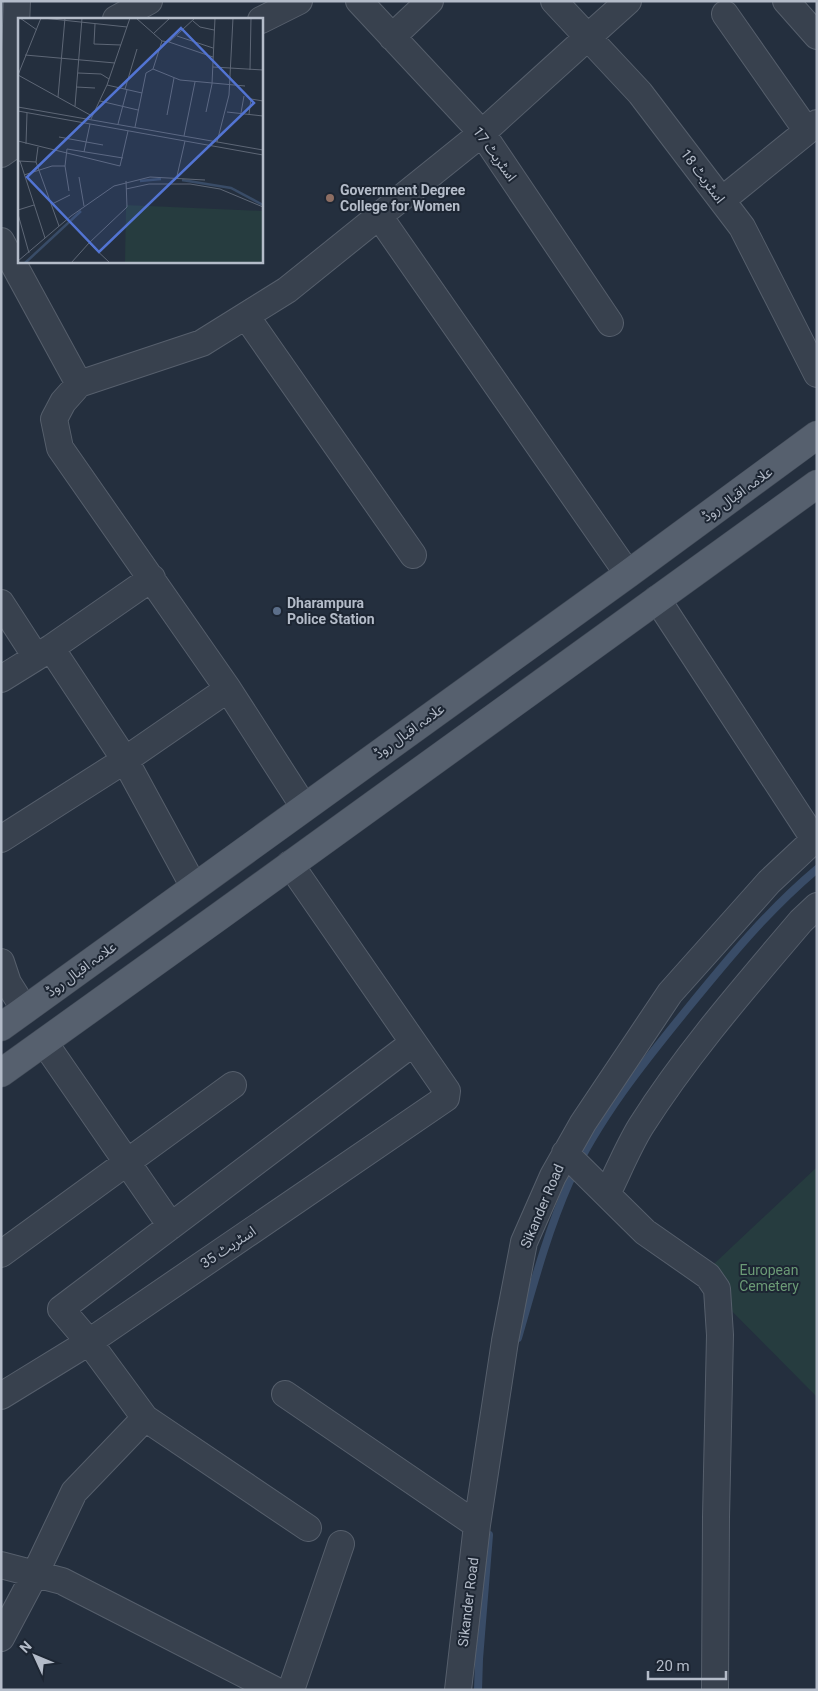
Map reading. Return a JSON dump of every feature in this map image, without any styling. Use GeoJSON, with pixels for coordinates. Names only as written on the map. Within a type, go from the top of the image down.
{"type":"FeatureCollection","features":[{"type":"Feature","properties":{"kind":"main road","name":"علامہ اقبال روڈ"},"geometry":{"type":"LineString","coordinates":[[1,1027],[628,574],[817,435]]}},
{"type":"Feature","properties":{"kind":"main road"},"geometry":{"type":"LineString","coordinates":[[1,1073],[143,973],[290,864],[817,484]]}},
{"type":"Feature","properties":{"kind":"main road"},"geometry":{"type":"LineString","coordinates":[[120,941],[143,973]]}},
{"type":"Feature","properties":{"kind":"street"},"geometry":{"type":"LineString","coordinates":[[10,148],[16,71],[17,1]]}},
{"type":"Feature","properties":{"kind":"street"},"geometry":{"type":"LineString","coordinates":[[118,18],[149,1]]}},
{"type":"Feature","properties":{"kind":"street"},"geometry":{"type":"LineString","coordinates":[[262,20],[299,1]]}},
{"type":"Feature","properties":{"kind":"street","name":"اسٹریٹ 17"},"geometry":{"type":"LineString","coordinates":[[359,1],[482,133],[610,323]]}},
{"type":"Feature","properties":{"kind":"street"},"geometry":{"type":"LineString","coordinates":[[392,37],[430,1]]}},
{"type":"Feature","properties":{"kind":"street","name":"اسٹریٹ 18"},"geometry":{"type":"LineString","coordinates":[[554,1],[640,93],[742,227],[817,374]]}},
{"type":"Feature","properties":{"kind":"street"},"geometry":{"type":"LineString","coordinates":[[304,807],[228,689],[60,448],[54,419],[63,402],[79,384],[202,343],[287,290],[482,133],[628,1]]}},
{"type":"Feature","properties":{"kind":"street"},"geometry":{"type":"LineString","coordinates":[[786,1],[817,36]]}},
{"type":"Feature","properties":{"kind":"street"},"geometry":{"type":"LineString","coordinates":[[722,200],[812,127],[726,14]]}},
{"type":"Feature","properties":{"kind":"street"},"geometry":{"type":"LineString","coordinates":[[379,216],[628,574]]}},
{"type":"Feature","properties":{"kind":"street"},"geometry":{"type":"LineString","coordinates":[[1,241],[79,384]]}},
{"type":"Feature","properties":{"kind":"street"},"geometry":{"type":"LineString","coordinates":[[246,316],[413,555]]}},
{"type":"Feature","properties":{"kind":"street"},"geometry":{"type":"LineString","coordinates":[[1,679],[152,578]]}},
{"type":"Feature","properties":{"kind":"street"},"geometry":{"type":"LineString","coordinates":[[657,599],[816,838]]}},
{"type":"Feature","properties":{"kind":"street"},"geometry":{"type":"LineString","coordinates":[[1,603],[43,652],[125,760],[194,887]]}},
{"type":"Feature","properties":{"kind":"street"},"geometry":{"type":"LineString","coordinates":[[1,839],[125,760],[228,689]]}},
{"type":"Feature","properties":{"kind":"street","name":"Sikander Road"},"geometry":{"type":"LineString","coordinates":[[458,1690],[477,1525],[505,1341],[524,1242],[565,1153],[670,993],[769,882],[816,838]]}},
{"type":"Feature","properties":{"kind":"street"},"geometry":{"type":"LineString","coordinates":[[290,864],[413,1043],[61,1309],[89,1342],[145,1418],[308,1528]]}},
{"type":"Feature","properties":{"kind":"street"},"geometry":{"type":"LineString","coordinates":[[607,1194],[640,1128],[704,1036],[801,921],[817,906]]}},
{"type":"Feature","properties":{"kind":"street"},"geometry":{"type":"LineString","coordinates":[[4,977],[25,1010]]}},
{"type":"Feature","properties":{"kind":"street"},"geometry":{"type":"LineString","coordinates":[[44,1042],[171,1226]]}},
{"type":"Feature","properties":{"kind":"street","name":"اسٹریٹ 35"},"geometry":{"type":"LineString","coordinates":[[1,1396],[89,1342],[446,1098],[447,1091],[413,1043]]}},
{"type":"Feature","properties":{"kind":"street"},"geometry":{"type":"LineString","coordinates":[[1,1254],[233,1085]]}},
{"type":"Feature","properties":{"kind":"street"},"geometry":{"type":"LineString","coordinates":[[565,1153],[646,1232],[708,1276],[717,1289],[720,1335],[716,1507],[715,1690]]}},
{"type":"Feature","properties":{"kind":"street"},"geometry":{"type":"LineString","coordinates":[[285,1394],[477,1525]]}},
{"type":"Feature","properties":{"kind":"street"},"geometry":{"type":"LineString","coordinates":[[1,1638],[35,1574],[74,1492],[145,1418]]}},
{"type":"Feature","properties":{"kind":"street"},"geometry":{"type":"LineString","coordinates":[[291,1690],[341,1544]]}},
{"type":"Feature","properties":{"kind":"street"},"geometry":{"type":"LineString","coordinates":[[1,1564],[62,1582],[275,1690]]}},
{"type":"Feature","properties":{"kind":"green space","name":"European Cemetery"},"geometry":{"type":"Polygon","coordinates":[[[817,1167],[817,1397],[699,1278],[817,1167]]]}},
{"type":"Feature","properties":{"kind":"waterway"},"geometry":{"type":"LineString","coordinates":[[518,1338],[541,1260],[561,1202],[581,1159],[608,1114],[655,1049],[733,953],[765,918],[817,869]]}},
{"type":"Feature","properties":{"kind":"waterway"},"geometry":{"type":"LineString","coordinates":[[478,1690],[489,1535]]}},
{"type":"Feature","properties":{"kind":"place","name":"Government Degree College for Women"},"geometry":{"type":"Point","coordinates":[330,198]}},
{"type":"Feature","properties":{"kind":"place","name":"Dharampura Police Station"},"geometry":{"type":"Point","coordinates":[277,611]}}]}
